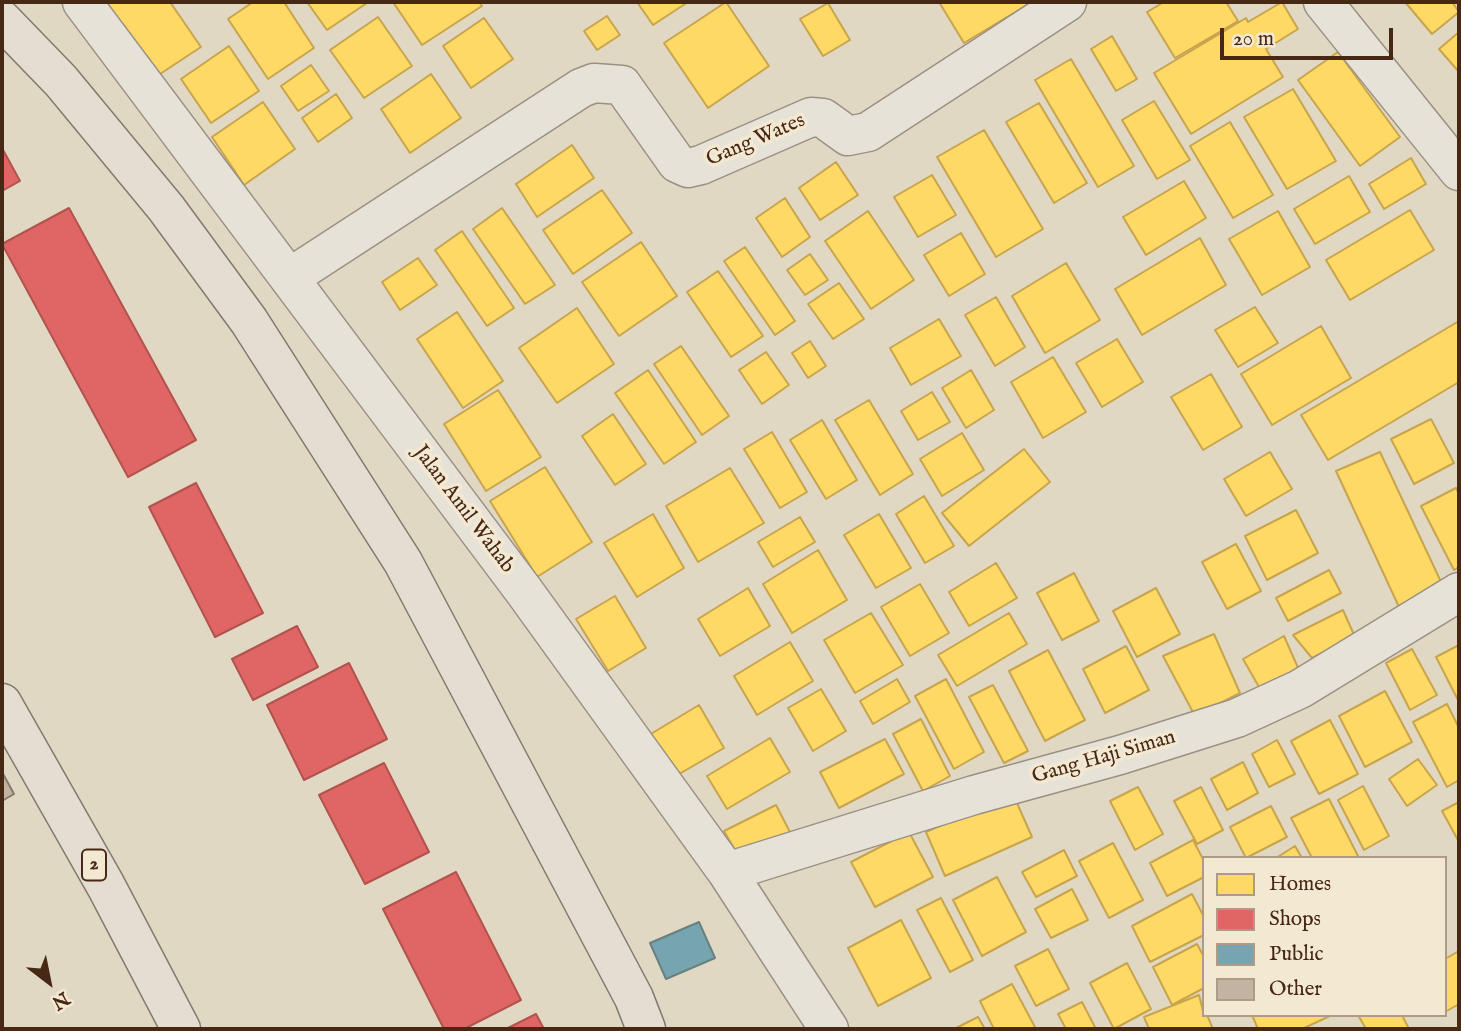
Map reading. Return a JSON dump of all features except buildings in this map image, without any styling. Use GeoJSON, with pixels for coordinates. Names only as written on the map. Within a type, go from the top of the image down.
{"type":"FeatureCollection","features":[{"type":"Feature","properties":{"kind":"highway"},"geometry":{"type":"LineString","coordinates":[[2,20],[61,81],[166,208],[249,321],[403,562],[634,998],[646,1029]]}},
{"type":"Feature","properties":{"kind":"highway","name":"2"},"geometry":{"type":"LineString","coordinates":[[2,703],[106,886],[181,1029]]}},
{"type":"Feature","properties":{"kind":"street","name":"Jalan Amil Wahab"},"geometry":{"type":"LineString","coordinates":[[82,2],[524,591],[727,873],[830,1029]]}},
{"type":"Feature","properties":{"kind":"street","name":"Gang Wates"},"geometry":{"type":"LineString","coordinates":[[289,278],[581,88],[594,83],[622,85],[677,163],[688,168],[701,165],[811,117],[823,118],[848,136],[868,132],[1067,2]]}},
{"type":"Feature","properties":{"kind":"street"},"geometry":{"type":"LineString","coordinates":[[1323,2],[1459,171]]}},
{"type":"Feature","properties":{"kind":"street","name":"Gang Haji Siman"},"geometry":{"type":"LineString","coordinates":[[727,873],[974,795],[1120,755],[1237,718],[1300,689],[1459,592]]}}]}
